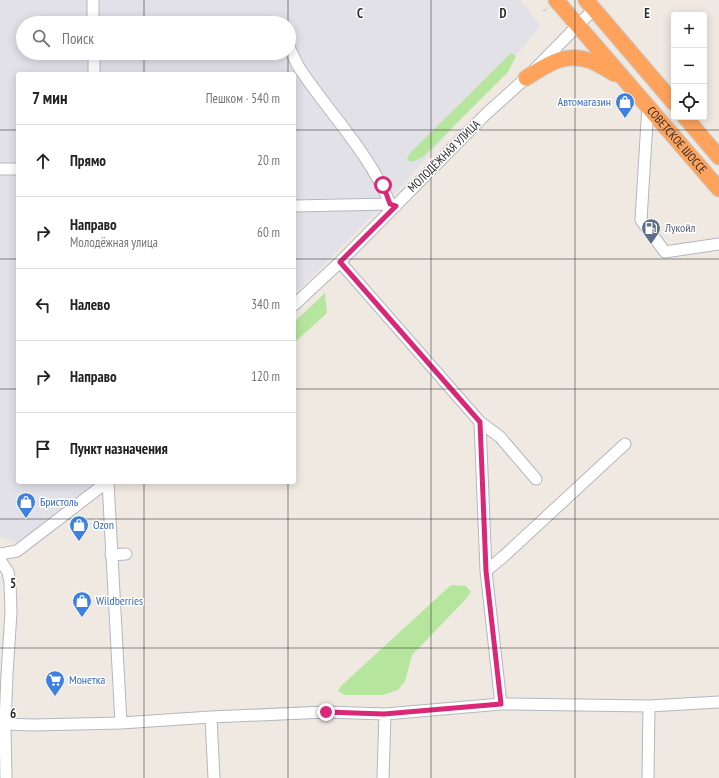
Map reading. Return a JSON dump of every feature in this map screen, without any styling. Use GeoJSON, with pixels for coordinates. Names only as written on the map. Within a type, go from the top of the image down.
{"type":"FeatureCollection","features":[{"type":"Feature","properties":{"kind":"highway","name":"СОВЕТСКОЕ ШОССЕ"},"geometry":{"type":"LineString","coordinates":[[556,0],[719,189]]}},
{"type":"Feature","properties":{"kind":"highway","name":"СОВЕТСКОЕ ШОССЕ"},"geometry":{"type":"LineString","coordinates":[[590,5],[671,100]]}},
{"type":"Feature","properties":{"kind":"highway"},"geometry":{"type":"LineString","coordinates":[[526,78],[552,62],[565,58],[578,57],[591,61],[625,79]]}},
{"type":"Feature","properties":{"kind":"highway","name":"СОВЕТСКОЕ ШОССЕ"},"geometry":{"type":"LineString","coordinates":[[688,120],[719,157]]}},
{"type":"Feature","properties":{"kind":"street"},"geometry":{"type":"LineString","coordinates":[[93,0],[93,16]]}},
{"type":"Feature","properties":{"kind":"street","name":"МОЛОДЁЖНАЯ УЛИЦА"},"geometry":{"type":"LineString","coordinates":[[296,303],[340,262],[393,205],[486,114],[526,78],[578,26],[590,5]]}},
{"type":"Feature","properties":{"kind":"street"},"geometry":{"type":"LineString","coordinates":[[94,60],[94,72]]}},
{"type":"Feature","properties":{"kind":"street"},"geometry":{"type":"LineString","coordinates":[[296,60],[383,185],[393,205],[296,206]]}},
{"type":"Feature","properties":{"kind":"street"},"geometry":{"type":"LineString","coordinates":[[648,105],[641,220],[665,252],[719,244]]}},
{"type":"Feature","properties":{"kind":"street"},"geometry":{"type":"LineString","coordinates":[[0,169],[16,169]]}},
{"type":"Feature","properties":{"kind":"street"},"geometry":{"type":"LineString","coordinates":[[340,262],[480,422],[500,437],[536,479]]}},
{"type":"Feature","properties":{"kind":"street"},"geometry":{"type":"LineString","coordinates":[[480,422],[486,571],[501,704]]}},
{"type":"Feature","properties":{"kind":"street"},"geometry":{"type":"LineString","coordinates":[[486,571],[625,444]]}},
{"type":"Feature","properties":{"kind":"street"},"geometry":{"type":"LineString","coordinates":[[0,554],[17,551],[105,484]]}},
{"type":"Feature","properties":{"kind":"street"},"geometry":{"type":"LineString","coordinates":[[108,484],[121,723]]}},
{"type":"Feature","properties":{"kind":"street"},"geometry":{"type":"LineString","coordinates":[[111,555],[126,554]]}},
{"type":"Feature","properties":{"kind":"street"},"geometry":{"type":"LineString","coordinates":[[0,560],[8,572],[11,612],[3,674],[6,778]]}},
{"type":"Feature","properties":{"kind":"street"},"geometry":{"type":"LineString","coordinates":[[5,724],[33,725],[121,723],[326,712],[384,714],[501,704],[649,706],[719,702]]}},
{"type":"Feature","properties":{"kind":"street"},"geometry":{"type":"LineString","coordinates":[[648,778],[649,706]]}},
{"type":"Feature","properties":{"kind":"street"},"geometry":{"type":"LineString","coordinates":[[383,778],[384,714]]}},
{"type":"Feature","properties":{"kind":"street"},"geometry":{"type":"LineString","coordinates":[[211,717],[214,778]]}},
{"type":"Feature","properties":{"kind":"shaded area"},"geometry":{"type":"Polygon","coordinates":[[[0,0],[520,0],[541,26],[401,187],[296,292],[296,72],[16,72],[16,484],[92,484],[18,543],[0,537],[0,0]]]}},
{"type":"Feature","properties":{"kind":"green space"},"geometry":{"type":"Polygon","coordinates":[[[511,53],[516,56],[508,72],[423,157],[412,162],[407,160],[409,154],[511,53]]]}},
{"type":"Feature","properties":{"kind":"green space"},"geometry":{"type":"Polygon","coordinates":[[[325,293],[327,313],[296,341],[296,320],[325,293]]]}},
{"type":"Feature","properties":{"kind":"green space"},"geometry":{"type":"Polygon","coordinates":[[[451,585],[466,586],[471,592],[412,655],[405,681],[398,690],[382,695],[345,695],[338,691],[341,686],[451,585]]]}},
{"type":"Feature","properties":{"kind":"place","name":"Автомагазин"},"geometry":{"type":"Point","coordinates":[625,119]}},
{"type":"Feature","properties":{"kind":"place","name":"Лукойл"},"geometry":{"type":"Point","coordinates":[651,245]}},
{"type":"Feature","properties":{"kind":"place","name":"Бристоль"},"geometry":{"type":"Point","coordinates":[26,519]}},
{"type":"Feature","properties":{"kind":"place","name":"Ozon"},"geometry":{"type":"Point","coordinates":[79,542]}},
{"type":"Feature","properties":{"kind":"place","name":"Wildberries"},"geometry":{"type":"Point","coordinates":[82,618]}},
{"type":"Feature","properties":{"kind":"place","name":"Монетка"},"geometry":{"type":"Point","coordinates":[55,697]}},
{"type":"Feature","properties":{"kind":"route"},"geometry":{"type":"LineString","coordinates":[[326,712],[384,714],[501,704],[486,571],[480,422],[340,262],[396,206],[390,204],[383,185]]}}]}
